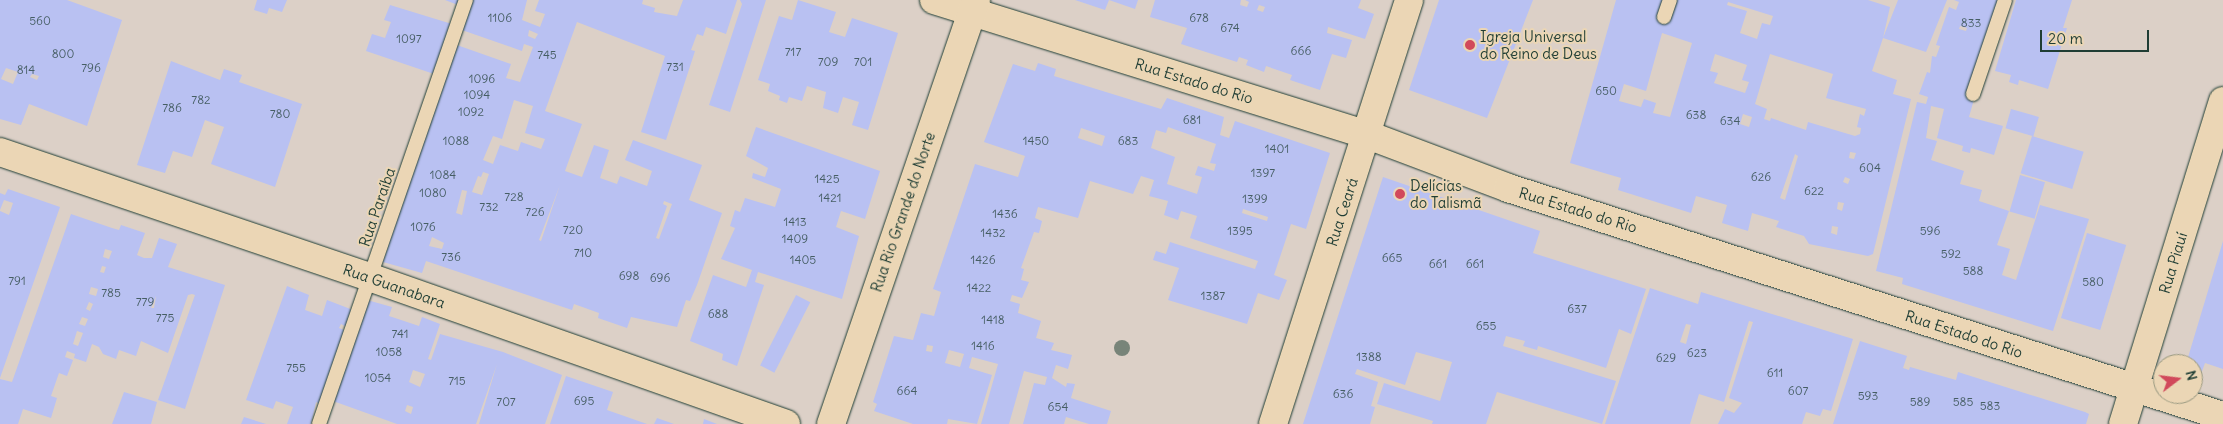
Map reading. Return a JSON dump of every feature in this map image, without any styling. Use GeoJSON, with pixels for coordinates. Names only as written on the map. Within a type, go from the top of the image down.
{"type":"FeatureCollection","features":[{"type":"Feature","properties":{"kind":"street","name":"Rua Estado do Rio"},"geometry":{"type":"LineString","coordinates":[[934,0],[974,6],[1368,135],[1508,188],[2223,416]]}},
{"type":"Feature","properties":{"kind":"street","name":"Rua Ceará"},"geometry":{"type":"LineString","coordinates":[[1273,424],[1368,135],[1409,0]]}},
{"type":"Feature","properties":{"kind":"street","name":"Rua Rio Grande do Norte"},"geometry":{"type":"LineString","coordinates":[[830,424],[974,6]]}},
{"type":"Feature","properties":{"kind":"street","name":"Rua Piauí"},"geometry":{"type":"LineString","coordinates":[[2123,424],[2223,101]]}},
{"type":"Feature","properties":{"kind":"street","name":"Rua Guanabara"},"geometry":{"type":"LineString","coordinates":[[0,152],[369,277],[786,424]]}},
{"type":"Feature","properties":{"kind":"lane","name":"Rua Paraíba"},"geometry":{"type":"LineString","coordinates":[[319,424],[466,0]]}},
{"type":"Feature","properties":{"kind":"lane"},"geometry":{"type":"LineString","coordinates":[[1664,17],[1670,0]]}},
{"type":"Feature","properties":{"kind":"lane"},"geometry":{"type":"LineString","coordinates":[[1973,94],[2005,0]]}},
{"type":"Feature","properties":{"kind":"building"},"geometry":{"type":"Polygon","coordinates":[[[0,0],[67,0],[122,20],[87,126],[29,104],[21,125],[0,119],[0,0]],[[6,68],[1,79],[13,84],[18,72],[6,68]],[[32,74],[30,77],[37,80],[39,76],[32,74]]]}},
{"type":"Feature","properties":{"kind":"building"},"geometry":{"type":"Polygon","coordinates":[[[257,0],[287,0],[282,12],[269,8],[267,14],[254,10],[257,0]]]}},
{"type":"Feature","properties":{"kind":"building"},"geometry":{"type":"Polygon","coordinates":[[[445,0],[460,0],[458,5],[445,0]]]}},
{"type":"Feature","properties":{"kind":"building"},"geometry":{"type":"Polygon","coordinates":[[[472,0],[527,0],[522,20],[540,27],[545,14],[535,11],[539,0],[643,0],[642,4],[655,8],[654,12],[677,16],[683,0],[737,0],[726,34],[706,27],[703,36],[697,34],[691,50],[695,51],[666,140],[641,132],[665,56],[577,22],[545,111],[582,124],[565,171],[582,177],[594,145],[609,150],[600,178],[617,184],[620,176],[647,186],[652,171],[625,160],[633,140],[702,165],[689,200],[722,213],[697,285],[690,301],[686,300],[677,327],[631,317],[627,328],[598,318],[599,313],[574,304],[572,310],[426,261],[422,273],[383,262],[454,44],[511,64],[506,78],[520,82],[533,47],[524,44],[522,51],[459,29],[472,0]],[[529,30],[528,36],[535,39],[538,34],[529,30]],[[514,100],[502,139],[493,136],[483,160],[493,164],[500,145],[518,151],[521,142],[541,149],[545,139],[525,133],[533,106],[514,100]],[[483,172],[481,177],[478,176],[472,192],[482,195],[489,174],[483,172]],[[560,185],[539,240],[541,241],[560,185]],[[462,190],[456,213],[462,215],[467,191],[462,190]],[[664,201],[663,204],[667,206],[656,238],[659,239],[672,204],[664,201]],[[432,237],[429,246],[442,249],[444,243],[432,237]]]}},
{"type":"Feature","properties":{"kind":"building"},"geometry":{"type":"Polygon","coordinates":[[[740,0],[766,0],[730,112],[709,105],[742,4],[740,0]]]}},
{"type":"Feature","properties":{"kind":"building"},"geometry":{"type":"Polygon","coordinates":[[[798,0],[836,12],[829,32],[845,37],[852,18],[898,33],[868,130],[852,125],[859,102],[843,97],[838,113],[823,108],[826,92],[807,86],[802,101],[789,97],[787,103],[779,100],[780,96],[768,91],[770,84],[758,80],[779,16],[792,20],[798,0]]]}},
{"type":"Feature","properties":{"kind":"building"},"geometry":{"type":"Polygon","coordinates":[[[1075,0],[1109,0],[1105,10],[1075,0]]]}},
{"type":"Feature","properties":{"kind":"building"},"geometry":{"type":"Polygon","coordinates":[[[1109,0],[1138,0],[1135,9],[1109,0]]]}},
{"type":"Feature","properties":{"kind":"building"},"geometry":{"type":"Polygon","coordinates":[[[1155,0],[1241,0],[1240,5],[1247,7],[1249,2],[1245,0],[1361,0],[1358,8],[1374,14],[1365,39],[1328,27],[1327,33],[1352,40],[1346,58],[1332,54],[1320,90],[1290,80],[1292,75],[1266,66],[1264,72],[1246,65],[1248,60],[1239,57],[1237,62],[1181,44],[1187,28],[1150,17],[1155,0]],[[1259,5],[1257,10],[1263,12],[1265,7],[1259,5]]]}},
{"type":"Feature","properties":{"kind":"building","name":"Igreja Universal do Reino de Deus"},"geometry":{"type":"Polygon","coordinates":[[[1439,0],[1533,0],[1487,118],[1409,90],[1439,0]]]}},
{"type":"Feature","properties":{"kind":"building"},"geometry":{"type":"Polygon","coordinates":[[[1616,0],[1868,0],[1890,7],[1883,38],[1872,71],[1897,80],[1893,94],[1911,99],[1873,254],[1868,256],[1809,244],[1804,236],[1776,227],[1779,221],[1752,213],[1748,231],[1722,223],[1727,205],[1696,196],[1691,213],[1618,190],[1621,178],[1570,163],[1616,0]],[[1728,2],[1727,5],[1747,11],[1740,33],[1757,39],[1762,23],[1770,25],[1773,16],[1728,2]],[[1662,33],[1646,91],[1624,84],[1619,101],[1641,107],[1644,99],[1656,103],[1653,113],[1670,117],[1692,43],[1662,33]],[[1715,54],[1710,71],[1718,73],[1714,83],[1745,93],[1749,82],[1742,80],[1747,65],[1715,54]],[[1770,54],[1755,104],[1767,109],[1764,119],[1770,121],[1771,118],[1806,130],[1808,122],[1855,136],[1860,134],[1861,128],[1857,127],[1860,114],[1864,116],[1866,109],[1826,98],[1833,74],[1770,54]],[[1743,114],[1740,124],[1749,127],[1752,117],[1743,114]],[[1850,152],[1849,158],[1854,159],[1856,153],[1850,152]],[[1795,154],[1780,198],[1785,200],[1798,156],[1795,154]],[[1845,177],[1843,182],[1848,184],[1850,179],[1845,177]],[[1838,202],[1837,209],[1842,211],[1844,203],[1838,202]],[[1832,226],[1831,233],[1837,235],[1838,227],[1832,226]]]}},
{"type":"Feature","properties":{"kind":"building"},"geometry":{"type":"Polygon","coordinates":[[[1898,0],[1947,0],[1926,52],[1883,38],[1898,0]]]}},
{"type":"Feature","properties":{"kind":"building"},"geometry":{"type":"Polygon","coordinates":[[[1954,0],[2002,0],[1969,117],[2003,126],[1994,155],[1971,148],[1970,153],[1962,151],[1963,146],[1937,138],[1944,109],[1931,106],[1926,138],[1937,141],[1931,160],[1964,171],[1960,184],[1982,190],[1979,201],[2009,211],[1997,245],[2010,249],[2002,275],[2016,280],[2040,205],[2089,219],[2053,331],[1902,284],[1903,278],[1876,271],[1917,102],[1926,104],[1928,97],[1919,94],[1927,72],[1930,73],[1932,56],[1936,57],[1940,46],[1936,45],[1949,7],[1956,10],[1959,2],[1954,0]],[[1960,26],[1959,29],[1966,31],[1967,28],[1960,26]]]}},
{"type":"Feature","properties":{"kind":"building"},"geometry":{"type":"Polygon","coordinates":[[[2016,0],[2072,0],[2063,28],[2067,28],[2048,89],[2019,80],[2018,85],[2009,82],[2011,75],[1995,71],[2016,0]]]}},
{"type":"Feature","properties":{"kind":"building"},"geometry":{"type":"Polygon","coordinates":[[[390,5],[452,24],[434,74],[366,51],[372,34],[385,38],[391,22],[384,20],[390,5]]]}},
{"type":"Feature","properties":{"kind":"building"},"geometry":{"type":"Polygon","coordinates":[[[171,61],[220,80],[224,69],[242,75],[239,82],[302,104],[275,187],[211,164],[224,127],[205,120],[192,157],[173,151],[165,173],[137,165],[171,61]]]}},
{"type":"Feature","properties":{"kind":"building"},"geometry":{"type":"Polygon","coordinates":[[[1038,63],[1056,69],[1054,76],[1161,109],[1167,98],[1224,117],[1220,135],[1229,138],[1235,121],[1330,153],[1306,229],[1291,224],[1274,275],[1287,280],[1279,300],[1258,293],[1247,324],[1168,300],[1179,268],[1153,260],[1156,251],[1166,254],[1170,242],[1255,269],[1258,261],[1190,238],[1197,216],[1181,211],[1178,220],[1164,215],[1168,201],[1149,196],[1154,180],[1141,176],[1133,194],[1090,181],[1078,218],[1038,207],[1035,218],[1042,221],[1039,233],[1034,232],[1021,268],[1024,269],[1021,280],[1029,282],[1022,298],[1012,295],[1010,301],[1020,304],[1018,313],[1041,321],[1036,338],[1054,343],[1051,350],[1072,355],[1068,369],[1056,365],[1052,378],[1066,387],[1067,383],[1075,384],[1071,398],[1111,411],[1107,424],[1089,424],[1066,417],[1064,424],[1023,424],[1034,383],[1045,385],[1047,377],[1024,371],[1009,424],[981,424],[998,364],[972,357],[969,368],[992,375],[977,424],[948,419],[947,424],[913,424],[874,411],[877,404],[873,402],[894,336],[913,340],[921,313],[934,316],[941,292],[933,289],[975,164],[1018,177],[1025,156],[984,142],[1013,64],[1035,71],[1038,63]],[[1168,127],[1166,133],[1156,130],[1151,148],[1175,157],[1167,184],[1197,194],[1202,177],[1195,175],[1198,166],[1214,171],[1216,164],[1210,163],[1216,144],[1168,127]],[[1081,128],[1078,138],[1102,146],[1105,136],[1081,128]],[[1243,209],[1242,213],[1267,221],[1268,217],[1243,209]],[[927,345],[926,351],[932,352],[933,346],[927,345]],[[949,350],[945,363],[960,367],[964,354],[949,350]]]}},
{"type":"Feature","properties":{"kind":"building"},"geometry":{"type":"Polygon","coordinates":[[[2011,109],[2039,117],[2033,136],[2005,128],[2011,109]]]}},
{"type":"Feature","properties":{"kind":"building"},"geometry":{"type":"Polygon","coordinates":[[[756,127],[880,171],[865,219],[841,211],[836,227],[859,236],[842,299],[758,272],[755,282],[764,285],[737,366],[722,360],[723,354],[690,341],[713,275],[746,287],[752,270],[721,259],[735,228],[730,226],[735,210],[740,212],[745,198],[775,207],[781,189],[752,178],[753,173],[765,177],[768,168],[746,156],[756,127]]]}},
{"type":"Feature","properties":{"kind":"building"},"geometry":{"type":"Polygon","coordinates":[[[2032,136],[2084,152],[2072,189],[2021,173],[2032,136]]]}},
{"type":"Feature","properties":{"kind":"building"},"geometry":{"type":"Polygon","coordinates":[[[2020,175],[2045,182],[2035,219],[2010,212],[2020,175]]]}},
{"type":"Feature","properties":{"kind":"building"},"geometry":{"type":"Polygon","coordinates":[[[1383,177],[1540,231],[1533,253],[1646,289],[1631,334],[1619,329],[1606,368],[1538,346],[1537,350],[1523,346],[1525,341],[1506,336],[1503,346],[1616,381],[1602,424],[1497,392],[1486,424],[1432,424],[1433,421],[1377,404],[1384,383],[1440,401],[1452,362],[1416,352],[1405,385],[1357,369],[1355,374],[1378,382],[1371,406],[1375,407],[1370,424],[1303,424],[1383,177]]]}},
{"type":"Feature","properties":{"kind":"building"},"geometry":{"type":"Polygon","coordinates":[[[8,189],[60,207],[0,378],[0,211],[9,215],[13,203],[4,200],[0,210],[0,193],[5,195],[8,189]]]}},
{"type":"Feature","properties":{"kind":"building"},"geometry":{"type":"Polygon","coordinates":[[[71,214],[119,230],[121,225],[145,233],[137,255],[144,258],[152,258],[159,238],[177,244],[168,267],[225,285],[185,409],[158,400],[195,295],[192,294],[188,295],[168,353],[141,341],[136,356],[119,350],[116,359],[103,354],[99,347],[92,344],[86,362],[74,358],[75,354],[67,351],[65,357],[73,360],[67,376],[59,373],[51,396],[57,398],[51,418],[23,409],[18,424],[0,424],[0,379],[12,382],[71,214]],[[105,249],[103,257],[109,259],[112,251],[105,249]],[[102,266],[100,272],[104,273],[106,267],[102,266]],[[91,287],[89,294],[96,296],[98,289],[91,287]],[[156,296],[151,308],[154,308],[156,296]],[[89,302],[86,309],[90,311],[93,304],[89,302]],[[82,317],[79,324],[85,326],[88,319],[82,317]],[[77,331],[73,344],[78,346],[83,333],[77,331]]]}},
{"type":"Feature","properties":{"kind":"building"},"geometry":{"type":"Polygon","coordinates":[[[2087,233],[2126,245],[2100,330],[2061,318],[2087,233]]]}},
{"type":"Feature","properties":{"kind":"building"},"geometry":{"type":"Polygon","coordinates":[[[2223,241],[2223,369],[2205,363],[2203,369],[2203,354],[2189,354],[2223,241]]]}},
{"type":"Feature","properties":{"kind":"building"},"geometry":{"type":"Polygon","coordinates":[[[287,286],[309,295],[305,310],[322,316],[327,300],[353,310],[347,327],[341,324],[339,328],[344,330],[320,404],[316,402],[311,424],[287,424],[293,407],[276,401],[273,409],[246,400],[287,286]]]}},
{"type":"Feature","properties":{"kind":"building"},"geometry":{"type":"Polygon","coordinates":[[[1650,288],[1698,304],[1701,292],[1853,339],[1831,411],[1823,409],[1820,416],[1806,412],[1802,424],[1718,424],[1725,409],[1734,413],[1742,403],[1729,398],[1753,322],[1749,321],[1724,402],[1699,394],[1690,424],[1605,424],[1650,288]],[[1686,324],[1680,342],[1686,344],[1691,325],[1686,324]]]}},
{"type":"Feature","properties":{"kind":"building"},"geometry":{"type":"Polygon","coordinates":[[[796,295],[810,302],[774,373],[760,365],[796,295]]]}},
{"type":"Feature","properties":{"kind":"building"},"geometry":{"type":"Polygon","coordinates":[[[367,300],[392,307],[389,316],[419,326],[422,317],[440,324],[428,359],[431,360],[440,334],[503,352],[562,375],[545,424],[479,424],[497,364],[476,424],[397,424],[333,401],[367,300]],[[413,370],[409,382],[420,387],[425,374],[413,370]],[[407,405],[405,411],[411,414],[413,407],[407,405]]]}},
{"type":"Feature","properties":{"kind":"building"},"geometry":{"type":"Polygon","coordinates":[[[1860,341],[1907,356],[1903,368],[1909,370],[1910,367],[1956,380],[1958,372],[2085,412],[2089,414],[2086,424],[1833,424],[1860,341]]]}},
{"type":"Feature","properties":{"kind":"building"},"geometry":{"type":"Polygon","coordinates":[[[566,376],[613,392],[607,410],[647,424],[550,424],[566,376]]]}},
{"type":"Feature","properties":{"kind":"building"},"geometry":{"type":"Polygon","coordinates":[[[124,392],[157,402],[151,424],[112,424],[124,392]]]}},
{"type":"Feature","properties":{"kind":"building"},"geometry":{"type":"Polygon","coordinates":[[[244,417],[266,424],[241,424],[244,417]]]}},
{"type":"Feature","properties":{"kind":"building"},"geometry":{"type":"Polygon","coordinates":[[[657,418],[674,424],[654,424],[657,418]]]}},
{"type":"Feature","properties":{"kind":"building"},"geometry":{"type":"Polygon","coordinates":[[[704,419],[717,424],[703,424],[704,419]]]}},
{"type":"Feature","properties":{"kind":"place","name":"Igreja Universal do Reino de Deus"},"geometry":{"type":"Point","coordinates":[1470,45]}},
{"type":"Feature","properties":{"kind":"place","name":"Delícias do Talismã"},"geometry":{"type":"Point","coordinates":[1400,194]}}]}
